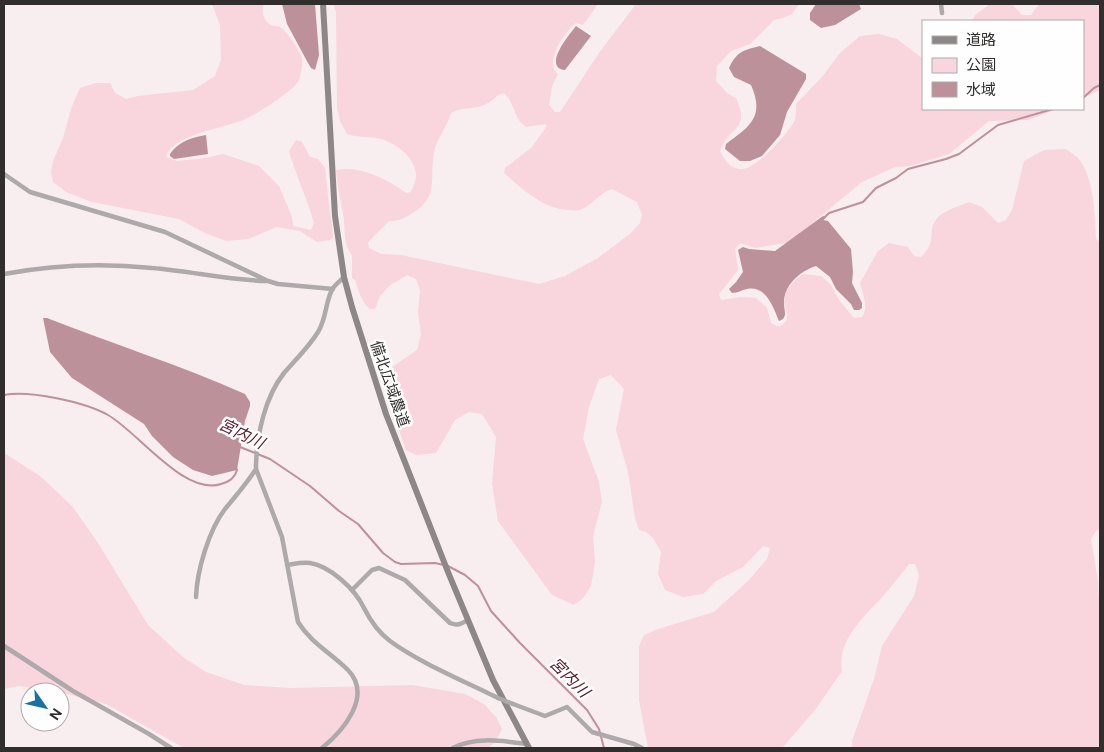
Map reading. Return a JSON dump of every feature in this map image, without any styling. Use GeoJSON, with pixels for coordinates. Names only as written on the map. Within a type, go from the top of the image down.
{"type":"FeatureCollection","features":[{"type":"Feature","properties":{"kind":"street","name":"備北広域農道"},"geometry":{"type":"LineString","coordinates":[[323,4],[335,216],[344,277],[386,414],[493,680],[528,746]]}},
{"type":"Feature","properties":{"kind":"street"},"geometry":{"type":"LineString","coordinates":[[941,4],[942,13]]}},
{"type":"Feature","properties":{"kind":"street"},"geometry":{"type":"LineString","coordinates":[[4,174],[30,192],[165,232],[268,281],[278,284],[333,289]]}},
{"type":"Feature","properties":{"kind":"street"},"geometry":{"type":"LineString","coordinates":[[4,274],[74,266],[111,265],[154,268],[242,280],[268,281]]}},
{"type":"Feature","properties":{"kind":"street"},"geometry":{"type":"LineString","coordinates":[[322,748],[330,742],[353,712],[358,688],[356,681],[346,669],[314,643],[302,628],[296,614],[282,537],[256,469],[256,452],[260,431],[272,394],[283,375],[319,331],[324,321],[333,289],[344,277]]}},
{"type":"Feature","properties":{"kind":"street"},"geometry":{"type":"LineString","coordinates":[[196,597],[196,586],[212,533],[225,510],[256,469]]}},
{"type":"Feature","properties":{"kind":"street"},"geometry":{"type":"LineString","coordinates":[[287,565],[302,562],[320,565],[346,583],[374,624],[387,639],[411,654],[498,698],[545,716],[567,707],[592,732],[642,748]]}},
{"type":"Feature","properties":{"kind":"street"},"geometry":{"type":"LineString","coordinates":[[352,590],[372,570],[379,568],[404,580],[450,623],[456,625],[468,620]]}},
{"type":"Feature","properties":{"kind":"street"},"geometry":{"type":"LineString","coordinates":[[4,646],[73,691],[172,748]]}},
{"type":"Feature","properties":{"kind":"street"},"geometry":{"type":"LineString","coordinates":[[453,748],[461,744],[491,740],[528,746]]}},
{"type":"Feature","properties":{"kind":"green space"},"geometry":{"type":"Polygon","coordinates":[[[212,4],[264,4],[263,14],[265,20],[273,26],[283,29],[301,55],[300,77],[290,90],[258,112],[243,120],[199,133],[177,143],[170,149],[166,157],[177,161],[223,154],[259,166],[279,186],[292,217],[293,226],[311,230],[314,223],[289,151],[296,140],[302,142],[310,157],[318,159],[325,168],[332,223],[333,238],[330,240],[317,242],[300,231],[277,227],[248,239],[226,241],[205,233],[179,219],[92,202],[66,192],[53,182],[51,172],[53,161],[80,88],[96,83],[110,83],[115,93],[126,99],[193,90],[215,76],[221,60],[220,25],[212,4]]]}},
{"type":"Feature","properties":{"kind":"green space"},"geometry":{"type":"Polygon","coordinates":[[[333,4],[598,4],[583,25],[576,23],[571,27],[557,47],[554,55],[554,69],[558,74],[552,86],[549,105],[555,112],[560,112],[599,53],[636,4],[799,4],[792,14],[774,20],[750,44],[731,51],[717,66],[716,81],[727,93],[736,98],[740,109],[740,122],[728,136],[720,151],[728,163],[736,169],[746,168],[754,164],[779,142],[795,120],[796,104],[822,77],[840,53],[860,36],[879,34],[897,39],[922,58],[922,110],[1054,110],[1028,120],[989,121],[949,154],[910,166],[895,167],[862,182],[792,242],[755,248],[740,243],[735,249],[738,270],[719,294],[721,300],[740,297],[756,298],[767,308],[771,323],[779,327],[787,320],[784,301],[792,284],[803,274],[821,276],[831,285],[839,300],[854,318],[862,317],[865,305],[860,283],[878,251],[889,243],[908,247],[914,256],[921,257],[929,247],[933,225],[938,217],[946,211],[969,202],[982,207],[998,223],[1006,220],[1012,210],[1024,161],[1044,150],[1066,149],[1078,158],[1087,175],[1090,186],[1096,239],[1100,242],[1100,529],[1096,531],[1091,539],[1098,581],[1100,620],[1100,748],[852,748],[852,741],[874,679],[882,646],[914,596],[919,576],[915,564],[909,564],[854,629],[844,649],[841,660],[842,671],[815,710],[782,748],[648,748],[639,700],[639,646],[644,635],[714,612],[749,580],[767,559],[770,548],[763,546],[743,567],[716,581],[703,594],[683,597],[665,590],[658,574],[661,552],[653,538],[646,532],[639,530],[635,518],[628,472],[616,430],[624,389],[611,375],[599,379],[589,407],[583,439],[599,482],[602,502],[593,536],[595,562],[591,586],[583,598],[574,605],[552,595],[498,521],[492,484],[496,437],[482,414],[469,412],[455,420],[436,453],[416,455],[406,450],[386,393],[382,374],[417,350],[421,335],[418,312],[420,291],[416,279],[407,275],[389,286],[380,296],[375,309],[370,309],[365,303],[355,280],[352,278],[352,255],[346,240],[336,170],[364,171],[382,178],[406,193],[411,192],[415,180],[415,167],[408,156],[398,147],[387,141],[347,134],[340,121],[337,107],[336,12],[333,4]],[[503,93],[482,106],[460,109],[451,113],[435,147],[430,194],[426,201],[420,208],[405,217],[389,221],[368,242],[369,248],[381,254],[401,255],[539,284],[565,276],[598,258],[631,233],[640,223],[642,215],[637,202],[612,189],[603,193],[585,208],[568,210],[541,202],[504,173],[505,168],[532,147],[547,126],[545,124],[526,127],[518,118],[510,100],[503,93]]]}},
{"type":"Feature","properties":{"kind":"green space"},"geometry":{"type":"Polygon","coordinates":[[[990,4],[1012,4],[1022,15],[1031,15],[1039,4],[1100,4],[1100,90],[1084,98],[1084,20],[972,20],[975,15],[990,4]]]}},
{"type":"Feature","properties":{"kind":"green space"},"geometry":{"type":"Polygon","coordinates":[[[4,453],[40,476],[72,506],[98,543],[148,625],[183,657],[206,672],[244,685],[291,688],[412,685],[465,694],[484,704],[496,717],[502,729],[495,742],[488,748],[184,748],[106,704],[70,695],[70,682],[20,682],[20,686],[4,689],[4,453]]]}},
{"type":"Feature","properties":{"kind":"water"},"geometry":{"type":"Polygon","coordinates":[[[282,4],[315,4],[319,55],[315,70],[311,68],[287,24],[282,4]]]}},
{"type":"Feature","properties":{"kind":"water"},"geometry":{"type":"Polygon","coordinates":[[[816,4],[859,4],[861,9],[835,25],[821,28],[810,20],[810,13],[816,4]]]}},
{"type":"Feature","properties":{"kind":"water"},"geometry":{"type":"Polygon","coordinates":[[[576,26],[591,36],[565,70],[559,68],[556,63],[557,57],[563,43],[576,26]]]}},
{"type":"Feature","properties":{"kind":"water"},"geometry":{"type":"Polygon","coordinates":[[[760,46],[806,74],[806,79],[787,112],[780,135],[762,156],[750,161],[740,161],[725,149],[726,144],[742,132],[753,120],[756,113],[755,96],[751,85],[734,77],[729,68],[735,58],[742,52],[760,46]]]}},
{"type":"Feature","properties":{"kind":"water"},"geometry":{"type":"Polygon","coordinates":[[[206,135],[208,154],[174,159],[170,156],[173,150],[181,143],[206,135]]]}},
{"type":"Feature","properties":{"kind":"water"},"geometry":{"type":"Polygon","coordinates":[[[823,216],[826,217],[823,220],[828,221],[851,249],[852,283],[862,303],[862,308],[854,310],[851,304],[836,289],[830,277],[816,266],[799,275],[789,285],[784,297],[785,315],[779,321],[768,298],[759,290],[747,289],[732,293],[729,289],[743,272],[738,250],[743,247],[775,251],[823,216]]]}},
{"type":"Feature","properties":{"kind":"water"},"geometry":{"type":"Polygon","coordinates":[[[43,318],[171,364],[245,394],[250,402],[250,406],[245,421],[237,470],[212,476],[193,470],[173,457],[152,436],[144,424],[72,378],[50,352],[43,318]]]}},
{"type":"Feature","properties":{"kind":"waterway"},"geometry":{"type":"LineString","coordinates":[[1084,97],[1100,85]]}},
{"type":"Feature","properties":{"kind":"waterway"},"geometry":{"type":"LineString","coordinates":[[822,220],[829,213],[863,202],[876,188],[896,178],[908,169],[959,154],[998,125],[1050,110]]}},
{"type":"Feature","properties":{"kind":"waterway","name":"宮内川"},"geometry":{"type":"LineString","coordinates":[[4,395],[28,394],[57,398],[98,410],[120,423],[162,460],[192,481],[207,485],[221,484],[233,477],[236,473],[236,468]]}},
{"type":"Feature","properties":{"kind":"waterway","name":"宮内川"},"geometry":{"type":"LineString","coordinates":[[240,447],[270,459],[310,486],[339,511],[358,524],[383,553],[395,562],[401,564],[435,563],[444,565]]}},
{"type":"Feature","properties":{"kind":"waterway","name":"宮内川"},"geometry":{"type":"LineString","coordinates":[[448,566],[465,575],[478,586],[491,611],[587,710],[599,729],[604,748]]}}]}
